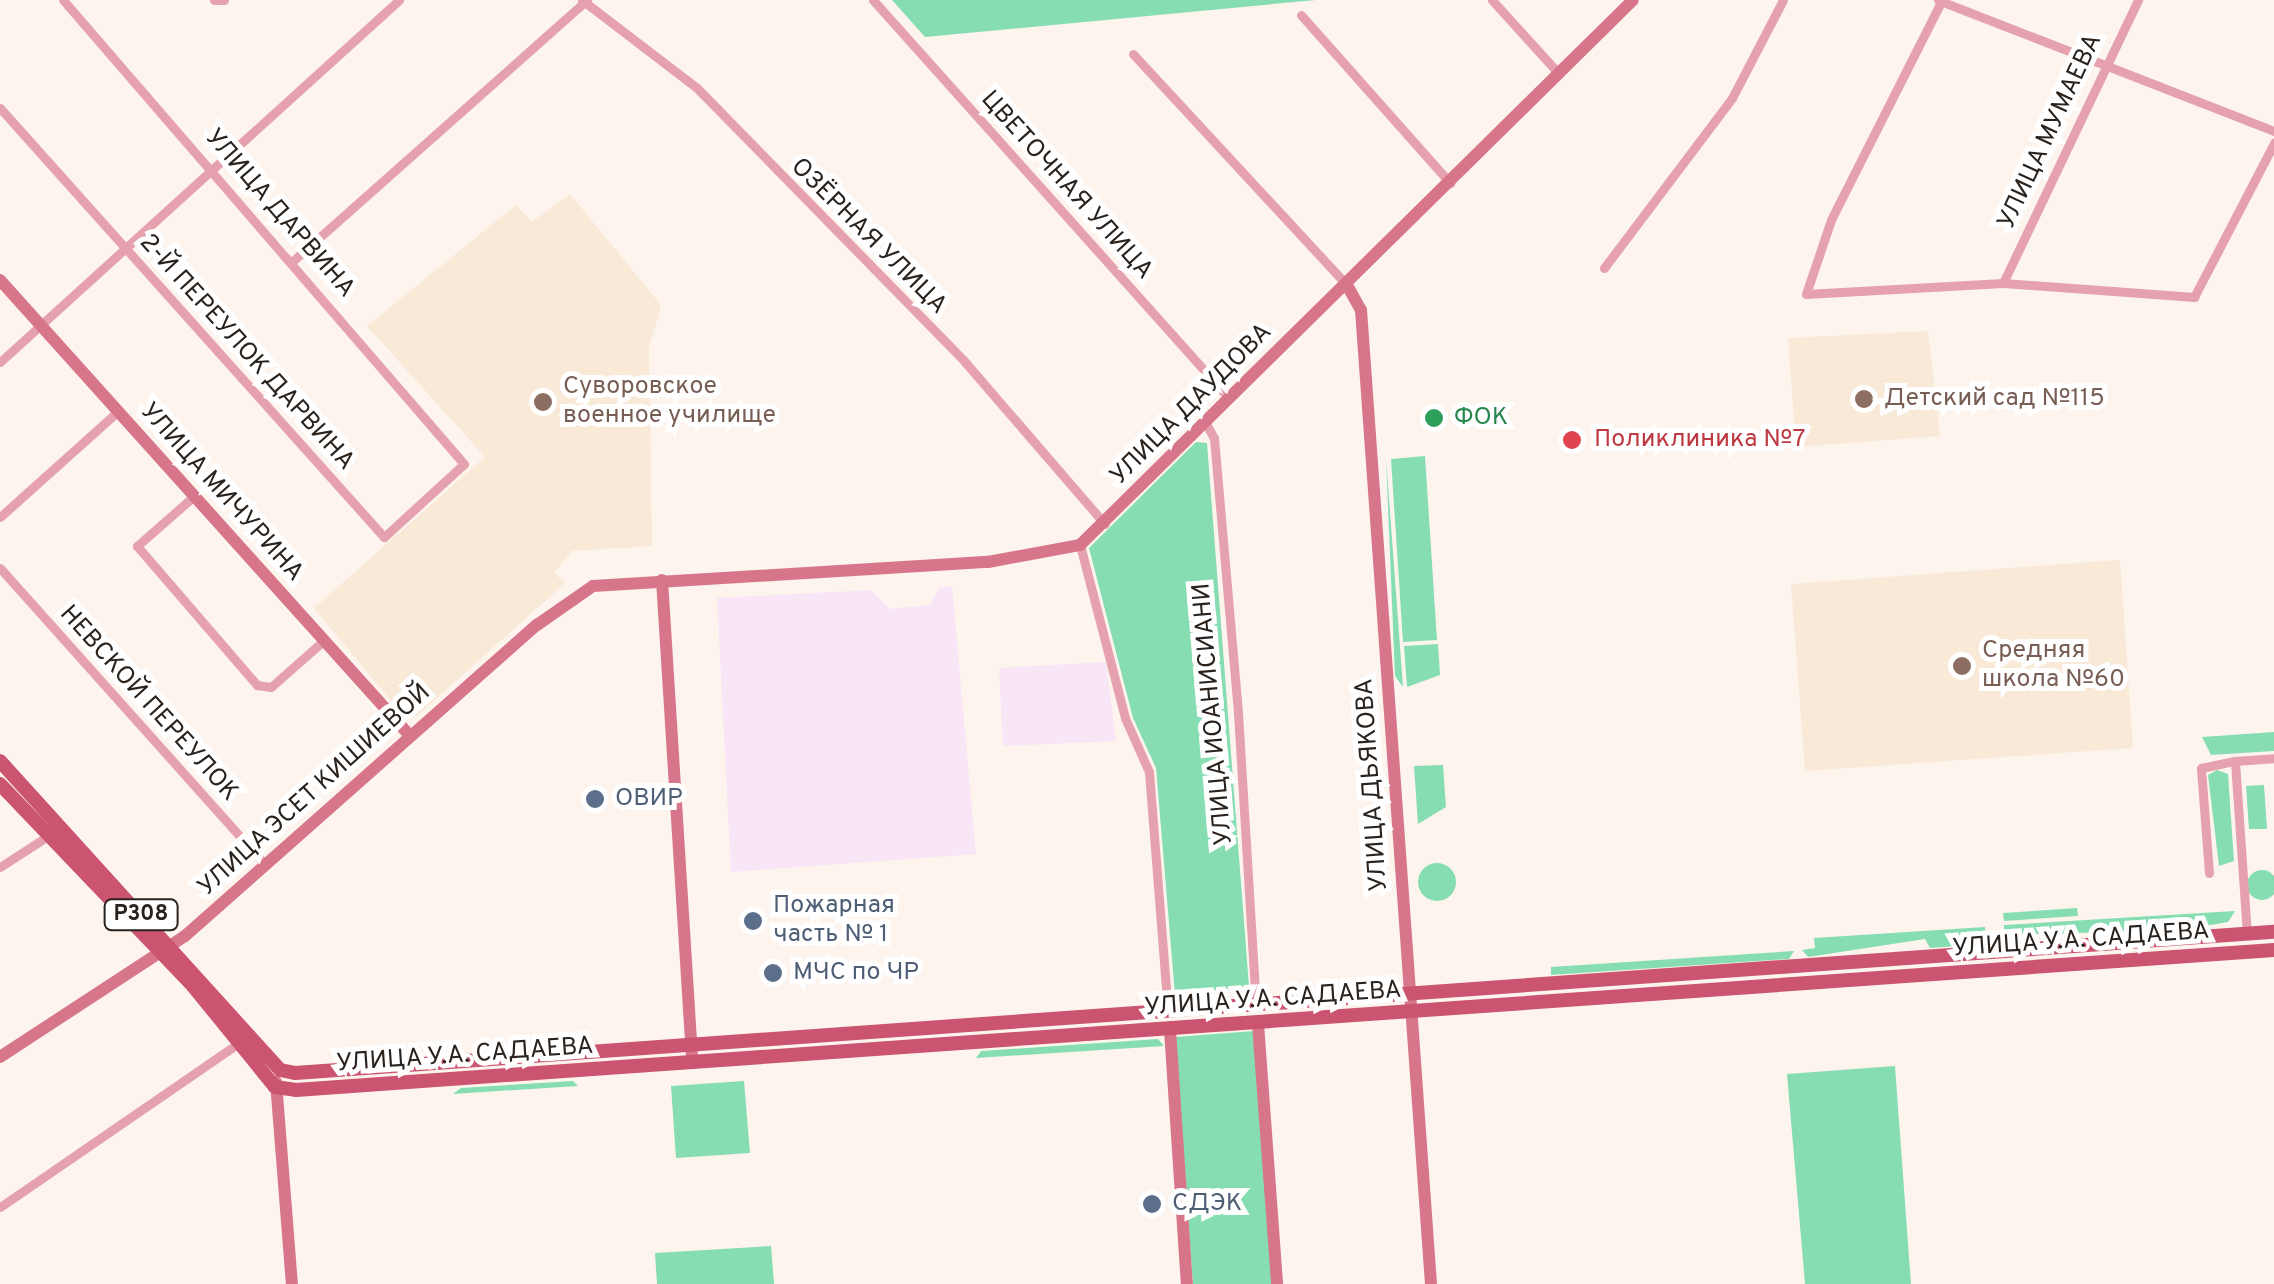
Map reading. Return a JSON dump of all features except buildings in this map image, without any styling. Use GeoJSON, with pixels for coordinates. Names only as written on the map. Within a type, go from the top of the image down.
{"type":"FeatureCollection","features":[{"type":"Feature","properties":{"kind":"main road","name":"P308"},"geometry":{"type":"LineString","coordinates":[[0,760],[164,948],[275,1088]]}},
{"type":"Feature","properties":{"kind":"main road","name":"P308"},"geometry":{"type":"LineString","coordinates":[[0,784],[280,1070]]}},
{"type":"Feature","properties":{"kind":"main road","name":"УЛИЦА У.А. САДАЕВА"},"geometry":{"type":"LineString","coordinates":[[280,1070],[691,1046],[2274,932]]}},
{"type":"Feature","properties":{"kind":"main road","name":"УЛИЦА У.А. САДАЕВА"},"geometry":{"type":"LineString","coordinates":[[275,1088],[1258,1024],[2274,950]]}},
{"type":"Feature","properties":{"kind":"street","name":"УЛИЦА ДАРВИНА"},"geometry":{"type":"LineString","coordinates":[[63,0],[464,455]]}},
{"type":"Feature","properties":{"kind":"street"},"geometry":{"type":"LineString","coordinates":[[0,362],[399,0]]}},
{"type":"Feature","properties":{"kind":"street","name":"ЦВЕТОЧНАЯ УЛИЦА"},"geometry":{"type":"LineString","coordinates":[[874,0],[1229,398]]}},
{"type":"Feature","properties":{"kind":"street"},"geometry":{"type":"LineString","coordinates":[[1492,0],[1558,74]]}},
{"type":"Feature","properties":{"kind":"street","name":"УЛИЦА ДАУДОВА"},"geometry":{"type":"LineString","coordinates":[[662,580],[988,562],[1080,545],[1348,286],[1633,0]]}},
{"type":"Feature","properties":{"kind":"street"},"geometry":{"type":"LineString","coordinates":[[1604,268],[1732,98],[1784,0]]}},
{"type":"Feature","properties":{"kind":"street","name":"УЛИЦА МУМАЕВА"},"geometry":{"type":"LineString","coordinates":[[2004,283],[2102,64],[2138,0]]}},
{"type":"Feature","properties":{"kind":"street"},"geometry":{"type":"LineString","coordinates":[[294,260],[584,1]]}},
{"type":"Feature","properties":{"kind":"street","name":"ОЗЁРНАЯ УЛИЦА"},"geometry":{"type":"LineString","coordinates":[[584,1],[697,88],[966,362],[1105,524]]}},
{"type":"Feature","properties":{"kind":"street"},"geometry":{"type":"LineString","coordinates":[[2274,131],[1941,1],[1831,220],[1806,294],[2004,283],[2194,296],[2274,143]]}},
{"type":"Feature","properties":{"kind":"street"},"geometry":{"type":"LineString","coordinates":[[1301,15],[1450,183]]}},
{"type":"Feature","properties":{"kind":"street"},"geometry":{"type":"LineString","coordinates":[[1134,54],[1348,286]]}},
{"type":"Feature","properties":{"kind":"street","name":"2-Й ПЕРЕУЛОК ДАРВИНА"},"geometry":{"type":"LineString","coordinates":[[0,108],[384,537],[464,455]]}},
{"type":"Feature","properties":{"kind":"street","name":"УЛИЦА МИЧУРИНА"},"geometry":{"type":"LineString","coordinates":[[0,280],[410,736]]}},
{"type":"Feature","properties":{"kind":"street","name":"УЛИЦА ДЬЯКОВА"},"geometry":{"type":"LineString","coordinates":[[1348,286],[1361,310],[1432,1284]]}},
{"type":"Feature","properties":{"kind":"street"},"geometry":{"type":"LineString","coordinates":[[0,517],[118,411]]}},
{"type":"Feature","properties":{"kind":"street","name":"УЛИЦА ИОАНИСИАНИ"},"geometry":{"type":"LineString","coordinates":[[1204,422],[1214,438],[1238,713],[1256,1005]]}},
{"type":"Feature","properties":{"kind":"street"},"geometry":{"type":"LineString","coordinates":[[194,496],[137,546],[257,684],[271,687],[322,641]]}},
{"type":"Feature","properties":{"kind":"street"},"geometry":{"type":"LineString","coordinates":[[1080,545],[1125,718],[1149,772],[1168,1012]]}},
{"type":"Feature","properties":{"kind":"street","name":"НЕВСКОЙ ПЕРЕУЛОК"},"geometry":{"type":"LineString","coordinates":[[0,568],[266,865]]}},
{"type":"Feature","properties":{"kind":"street"},"geometry":{"type":"LineString","coordinates":[[662,580],[692,1063]]}},
{"type":"Feature","properties":{"kind":"street","name":"УЛИЦА ЭСЕТ КИШИЕВОЙ"},"geometry":{"type":"LineString","coordinates":[[0,1056],[164,948],[266,865],[578,594],[662,580]]}},
{"type":"Feature","properties":{"kind":"street"},"geometry":{"type":"LineString","coordinates":[[2209,873],[2201,768],[2274,758]]}},
{"type":"Feature","properties":{"kind":"street"},"geometry":{"type":"LineString","coordinates":[[2235,761],[2247,934]]}},
{"type":"Feature","properties":{"kind":"street"},"geometry":{"type":"LineString","coordinates":[[0,867],[48,836]]}},
{"type":"Feature","properties":{"kind":"street"},"geometry":{"type":"LineString","coordinates":[[1258,1024],[1277,1284]]}},
{"type":"Feature","properties":{"kind":"street"},"geometry":{"type":"LineString","coordinates":[[1170,1030],[1187,1284]]}},
{"type":"Feature","properties":{"kind":"street"},"geometry":{"type":"LineString","coordinates":[[0,1207],[240,1042]]}},
{"type":"Feature","properties":{"kind":"street"},"geometry":{"type":"LineString","coordinates":[[280,1070],[275,1088],[292,1284]]}},
{"type":"Feature","properties":{"kind":"shaded area","name":"Суворовское военное училище"},"geometry":{"type":"Polygon","coordinates":[[[570,194],[661,305],[649,348],[652,546],[572,551],[554,573],[565,583],[417,716],[403,715],[314,608],[485,457],[367,326],[516,205],[532,222],[570,194]]]}},
{"type":"Feature","properties":{"kind":"shaded area","name":"Детский сад №115"},"geometry":{"type":"Polygon","coordinates":[[[1928,331],[1940,436],[1796,447],[1788,338],[1928,331]]]}},
{"type":"Feature","properties":{"kind":"shaded area","name":"Средняя школа №60"},"geometry":{"type":"Polygon","coordinates":[[[2120,560],[2133,748],[1805,771],[1791,584],[2120,560]]]}},
{"type":"Feature","properties":{"kind":"shaded area"},"geometry":{"type":"Polygon","coordinates":[[[952,586],[976,854],[731,872],[717,598],[871,590],[890,609],[930,605],[939,588],[952,586]]]}},
{"type":"Feature","properties":{"kind":"shaded area"},"geometry":{"type":"Polygon","coordinates":[[[1106,662],[1116,741],[1003,746],[999,668],[1106,662]]]}},
{"type":"Feature","properties":{"kind":"green space"},"geometry":{"type":"Polygon","coordinates":[[[892,0],[1316,0],[925,37],[892,0]]]}},
{"type":"Feature","properties":{"kind":"green space"},"geometry":{"type":"Polygon","coordinates":[[[1196,442],[1207,443],[1249,986],[1175,995],[1156,768],[1133,718],[1089,548],[1196,442]]]}},
{"type":"Feature","properties":{"kind":"green space"},"geometry":{"type":"Polygon","coordinates":[[[1425,456],[1437,640],[1403,642],[1391,459],[1425,456]]]}},
{"type":"Feature","properties":{"kind":"green space"},"geometry":{"type":"Polygon","coordinates":[[[1386,458],[1403,687],[1395,676],[1386,458]]]}},
{"type":"Feature","properties":{"kind":"green space"},"geometry":{"type":"Polygon","coordinates":[[[1438,644],[1440,675],[1407,687],[1404,646],[1438,644]]]}},
{"type":"Feature","properties":{"kind":"green space"},"geometry":{"type":"Polygon","coordinates":[[[2274,732],[2274,751],[2211,755],[2202,737],[2274,732]]]}},
{"type":"Feature","properties":{"kind":"green space"},"geometry":{"type":"Polygon","coordinates":[[[1443,765],[1446,807],[1418,824],[1414,766],[1443,765]]]}},
{"type":"Feature","properties":{"kind":"green space"},"geometry":{"type":"Polygon","coordinates":[[[2217,770],[2228,774],[2234,861],[2219,866],[2208,775],[2217,770]]]}},
{"type":"Feature","properties":{"kind":"green space"},"geometry":{"type":"Polygon","coordinates":[[[2264,785],[2267,829],[2249,829],[2246,786],[2264,785]]]}},
{"type":"Feature","properties":{"kind":"green space"},"geometry":{"type":"Polygon","coordinates":[[[1437,863],[1450,869],[1456,882],[1450,895],[1437,901],[1424,895],[1418,882],[1424,869],[1437,863]]]}},
{"type":"Feature","properties":{"kind":"green space"},"geometry":{"type":"Polygon","coordinates":[[[2262,870],[2273,874],[2277,885],[2273,896],[2262,900],[2251,896],[2247,885],[2251,874],[2262,870]]]}},
{"type":"Feature","properties":{"kind":"green space"},"geometry":{"type":"Polygon","coordinates":[[[2077,908],[2078,916],[2004,921],[2003,913],[2077,908]]]}},
{"type":"Feature","properties":{"kind":"green space"},"geometry":{"type":"Polygon","coordinates":[[[2235,911],[2228,922],[2182,930],[2004,935],[2004,925],[2235,911]]]}},
{"type":"Feature","properties":{"kind":"green space"},"geometry":{"type":"Polygon","coordinates":[[[1985,927],[1987,944],[1930,948],[1925,939],[1808,957],[1802,950],[1815,948],[1814,938],[1985,927]]]}},
{"type":"Feature","properties":{"kind":"green space"},"geometry":{"type":"Polygon","coordinates":[[[1794,951],[1789,959],[1551,975],[1551,967],[1794,951]]]}},
{"type":"Feature","properties":{"kind":"green space"},"geometry":{"type":"Polygon","coordinates":[[[1254,1031],[1272,1284],[1193,1284],[1175,1037],[1254,1031]]]}},
{"type":"Feature","properties":{"kind":"green space"},"geometry":{"type":"Polygon","coordinates":[[[1158,1039],[1164,1046],[976,1058],[981,1051],[1158,1039]]]}},
{"type":"Feature","properties":{"kind":"green space"},"geometry":{"type":"Polygon","coordinates":[[[1895,1066],[1911,1284],[1805,1284],[1787,1074],[1895,1066]]]}},
{"type":"Feature","properties":{"kind":"green space"},"geometry":{"type":"Polygon","coordinates":[[[573,1081],[578,1086],[453,1094],[461,1088],[573,1081]]]}},
{"type":"Feature","properties":{"kind":"green space"},"geometry":{"type":"Polygon","coordinates":[[[744,1081],[750,1153],[676,1158],[671,1086],[744,1081]]]}},
{"type":"Feature","properties":{"kind":"green space"},"geometry":{"type":"Polygon","coordinates":[[[771,1246],[774,1284],[657,1284],[655,1253],[771,1246]]]}},
{"type":"Feature","properties":{"kind":"place","name":"Детский сад №115"},"geometry":{"type":"Point","coordinates":[1864,399]}},
{"type":"Feature","properties":{"kind":"place","name":"Суворовское военное училище"},"geometry":{"type":"Point","coordinates":[543,402]}},
{"type":"Feature","properties":{"kind":"place","name":"ФОК"},"geometry":{"type":"Point","coordinates":[1434,418]}},
{"type":"Feature","properties":{"kind":"place","name":"Поликлиника №7"},"geometry":{"type":"Point","coordinates":[1572,440]}},
{"type":"Feature","properties":{"kind":"place","name":"Средняя школа №60"},"geometry":{"type":"Point","coordinates":[1962,666]}},
{"type":"Feature","properties":{"kind":"place","name":"ОВИР"},"geometry":{"type":"Point","coordinates":[595,799]}},
{"type":"Feature","properties":{"kind":"place","name":"Пожарная часть № 1"},"geometry":{"type":"Point","coordinates":[753,921]}},
{"type":"Feature","properties":{"kind":"place","name":"МЧС по ЧР"},"geometry":{"type":"Point","coordinates":[773,973]}},
{"type":"Feature","properties":{"kind":"place","name":"СДЭК"},"geometry":{"type":"Point","coordinates":[1152,1204]}}]}
